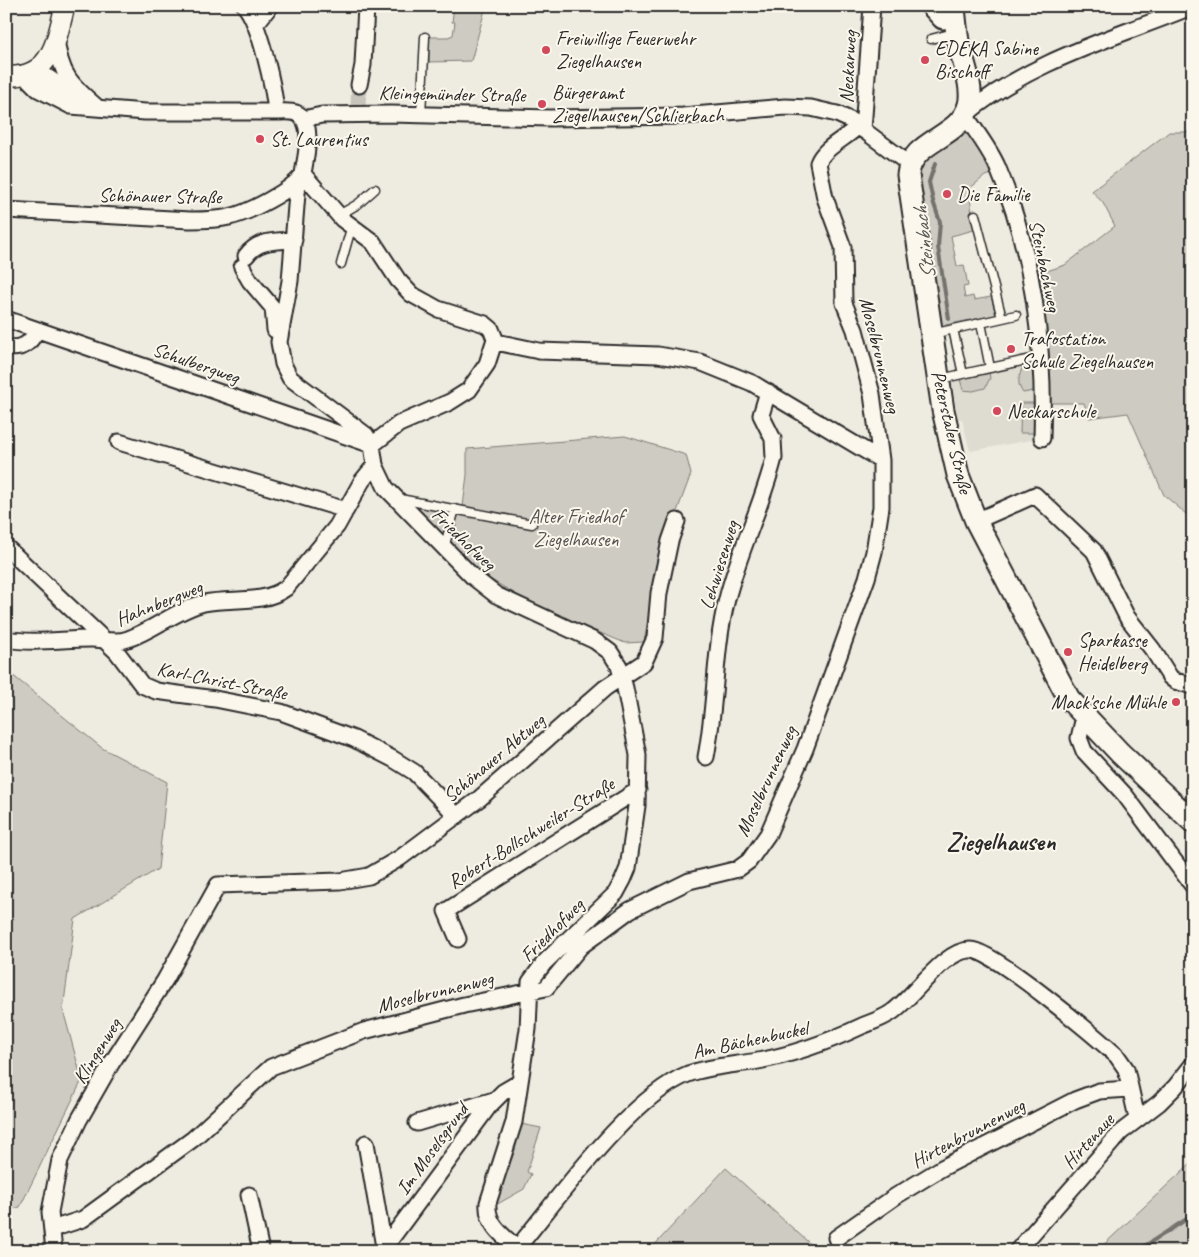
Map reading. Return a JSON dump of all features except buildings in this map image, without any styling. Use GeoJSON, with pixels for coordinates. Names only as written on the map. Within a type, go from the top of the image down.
{"type":"FeatureCollection","features":[{"type":"Feature","properties":{"kind":"main road"},"geometry":{"type":"LineString","coordinates":[[941,18],[965,115]]}},
{"type":"Feature","properties":{"kind":"main road"},"geometry":{"type":"LineString","coordinates":[[910,164],[920,151],[951,131],[965,115],[970,98],[957,32],[941,18]]}},
{"type":"Feature","properties":{"kind":"main road","name":"Peterstaler Straße"},"geometry":{"type":"LineString","coordinates":[[910,164],[908,175],[910,194],[938,379],[955,461],[976,521],[1069,699],[1084,717],[1193,822]]}},
{"type":"Feature","properties":{"kind":"street"},"geometry":{"type":"LineString","coordinates":[[245,6],[254,22],[274,90],[276,112]]}},
{"type":"Feature","properties":{"kind":"street"},"geometry":{"type":"LineString","coordinates":[[254,22],[259,20],[270,6]]}},
{"type":"Feature","properties":{"kind":"street"},"geometry":{"type":"LineString","coordinates":[[359,85],[363,65],[366,6]]}},
{"type":"Feature","properties":{"kind":"street","name":"Neckarweg"},"geometry":{"type":"LineString","coordinates":[[861,128],[872,6]]}},
{"type":"Feature","properties":{"kind":"street"},"geometry":{"type":"LineString","coordinates":[[965,115],[980,102],[1049,62],[1193,6]]}},
{"type":"Feature","properties":{"kind":"street"},"geometry":{"type":"LineString","coordinates":[[23,74],[51,53],[64,9]]}},
{"type":"Feature","properties":{"kind":"street"},"geometry":{"type":"LineString","coordinates":[[56,38],[58,60],[64,73],[72,84],[98,108]]}},
{"type":"Feature","properties":{"kind":"street","name":"Kleingemünder Straße"},"geometry":{"type":"LineString","coordinates":[[23,74],[98,108],[151,112],[276,112],[294,113],[303,119],[358,110],[533,118],[627,118],[714,115],[785,107],[815,108],[836,114],[861,128],[910,164]]}},
{"type":"Feature","properties":{"kind":"street","name":"Steinbachweg"},"geometry":{"type":"LineString","coordinates":[[965,115],[997,166],[1012,207],[1032,283],[1043,393],[1042,438]]}},
{"type":"Feature","properties":{"kind":"street"},"geometry":{"type":"LineString","coordinates":[[301,177],[339,215],[376,246],[398,280],[411,294],[438,309],[485,324],[493,332],[496,342],[481,374],[465,393],[399,424],[372,445],[362,432],[290,378],[283,364],[279,342],[290,281],[301,177],[307,132],[303,119]]}},
{"type":"Feature","properties":{"kind":"street","name":"Moselbrunnenweg"},"geometry":{"type":"LineString","coordinates":[[52,1229],[82,1219],[193,1139],[271,1067],[364,1031],[528,990],[537,991],[546,988],[582,946],[630,910],[689,881],[744,866],[761,844],[777,815],[806,749],[868,578],[881,507],[881,460],[872,394],[854,330],[844,303],[843,247],[825,198],[818,162],[826,152],[861,128]]}},
{"type":"Feature","properties":{"kind":"street","name":"Schönauer Straße"},"geometry":{"type":"LineString","coordinates":[[6,210],[190,220],[216,219],[230,217],[251,209],[301,177]]}},
{"type":"Feature","properties":{"kind":"street"},"geometry":{"type":"LineString","coordinates":[[279,342],[275,338],[273,308],[250,281],[244,262],[255,246],[264,243],[294,240]]}},
{"type":"Feature","properties":{"kind":"street","name":"Schulbergweg"},"geometry":{"type":"LineString","coordinates":[[6,319],[372,445]]}},
{"type":"Feature","properties":{"kind":"street"},"geometry":{"type":"LineString","coordinates":[[6,347],[18,348],[26,345],[37,330]]}},
{"type":"Feature","properties":{"kind":"street"},"geometry":{"type":"LineString","coordinates":[[496,342],[539,351],[682,357],[713,366],[768,392],[881,460]]}},
{"type":"Feature","properties":{"kind":"street","name":"Lehwiesenweg"},"geometry":{"type":"LineString","coordinates":[[706,757],[714,704],[719,642],[727,598],[774,458],[773,439],[761,415],[768,392]]}},
{"type":"Feature","properties":{"kind":"street"},"geometry":{"type":"LineString","coordinates":[[119,442],[346,510]]}},
{"type":"Feature","properties":{"kind":"street","name":"Friedhofweg"},"geometry":{"type":"LineString","coordinates":[[372,445],[375,465],[383,484],[395,500],[473,577],[496,595],[605,646],[614,657],[622,676],[638,755],[638,790],[628,868],[616,893],[544,963],[535,974],[528,990]]}},
{"type":"Feature","properties":{"kind":"street","name":"Hahnbergweg"},"geometry":{"type":"LineString","coordinates":[[6,639],[34,642],[93,639],[116,642],[144,633],[199,605],[262,598],[284,590],[332,532],[375,465]]}},
{"type":"Feature","properties":{"kind":"street"},"geometry":{"type":"LineString","coordinates":[[976,521],[1035,495],[1094,551],[1127,617],[1153,650],[1170,677],[1175,681],[1193,686]]}},
{"type":"Feature","properties":{"kind":"street","name":"Schönauer Abtweg"},"geometry":{"type":"LineString","coordinates":[[218,885],[356,880],[376,872],[400,858],[457,816],[605,688],[644,662],[653,647],[659,592],[670,541],[678,521]]}},
{"type":"Feature","properties":{"kind":"street","name":"Karl-Christ-Straße"},"geometry":{"type":"LineString","coordinates":[[6,547],[107,642],[137,680],[149,689],[267,708],[354,739],[394,759],[414,772],[457,816]]}},
{"type":"Feature","properties":{"kind":"street"},"geometry":{"type":"LineString","coordinates":[[1084,717],[1079,738],[1084,751],[1125,795],[1193,886]]}},
{"type":"Feature","properties":{"kind":"street","name":"Robert-Bollschweiler-Straße"},"geometry":{"type":"LineString","coordinates":[[458,939],[446,911],[638,790]]}},
{"type":"Feature","properties":{"kind":"street","name":"Klingenweg"},"geometry":{"type":"LineString","coordinates":[[54,1251],[50,1212],[60,1160],[78,1120],[111,1064],[165,980],[218,885]]}},
{"type":"Feature","properties":{"kind":"street","name":"Am Bächenbuckel"},"geometry":{"type":"LineString","coordinates":[[528,990],[528,1029],[514,1122],[487,1209],[492,1224],[516,1249],[609,1137],[661,1090],[695,1072],[796,1053],[824,1044],[892,1012],[950,958],[966,950],[977,950],[1033,987],[1092,1034],[1121,1061],[1126,1069],[1137,1118]]}},
{"type":"Feature","properties":{"kind":"street","name":"Hirtenaue"},"geometry":{"type":"LineString","coordinates":[[1017,1251],[1121,1132],[1175,1087],[1193,1064]]}},
{"type":"Feature","properties":{"kind":"street","name":"Im Moselsgrund"},"geometry":{"type":"LineString","coordinates":[[383,1249],[490,1106],[520,1082]]}},
{"type":"Feature","properties":{"kind":"street","name":"Hirtenbrunnenweg"},"geometry":{"type":"LineString","coordinates":[[836,1238],[896,1196],[942,1168],[1075,1100],[1099,1091],[1129,1089]]}},
{"type":"Feature","properties":{"kind":"street"},"geometry":{"type":"LineString","coordinates":[[417,1123],[490,1106]]}},
{"type":"Feature","properties":{"kind":"street","name":"Im Moselsgrund"},"geometry":{"type":"LineString","coordinates":[[366,1143],[383,1249]]}},
{"type":"Feature","properties":{"kind":"street"},"geometry":{"type":"LineString","coordinates":[[249,1195],[262,1251]]}},
{"type":"Feature","properties":{"kind":"lane"},"geometry":{"type":"LineString","coordinates":[[421,114],[424,37]]}},
{"type":"Feature","properties":{"kind":"lane"},"geometry":{"type":"LineString","coordinates":[[339,215],[358,204],[375,189]]}},
{"type":"Feature","properties":{"kind":"lane"},"geometry":{"type":"LineString","coordinates":[[975,215],[1002,318]]}},
{"type":"Feature","properties":{"kind":"lane"},"geometry":{"type":"LineString","coordinates":[[341,264],[352,225]]}},
{"type":"Feature","properties":{"kind":"lane"},"geometry":{"type":"LineString","coordinates":[[930,334],[1016,315]]}},
{"type":"Feature","properties":{"kind":"lane"},"geometry":{"type":"LineString","coordinates":[[981,323],[990,368]]}},
{"type":"Feature","properties":{"kind":"lane"},"geometry":{"type":"LineString","coordinates":[[953,329],[963,374]]}},
{"type":"Feature","properties":{"kind":"lane"},"geometry":{"type":"LineString","coordinates":[[938,379],[1040,356]]}},
{"type":"Feature","properties":{"kind":"lane"},"geometry":{"type":"LineString","coordinates":[[395,500],[404,498],[532,524]]}},
{"type":"Feature","properties":{"kind":"lane"},"geometry":{"type":"LineString","coordinates":[[444,548],[455,509]]}},
{"type":"Feature","properties":{"kind":"shaded area","name":"Neckarschule"},"geometry":{"type":"Polygon","coordinates":[[[1035,363],[1037,439],[970,451],[962,419],[958,419],[951,381],[1035,363]]]}},
{"type":"Feature","properties":{"kind":"green space"},"geometry":{"type":"Polygon","coordinates":[[[454,6],[486,6],[471,61],[429,62],[429,37],[448,37],[453,35],[455,22],[452,22],[454,6]]]}},
{"type":"Feature","properties":{"kind":"green space"},"geometry":{"type":"Polygon","coordinates":[[[1193,127],[1193,520],[1164,495],[1128,413],[1089,418],[1084,403],[1051,403],[1035,275],[1065,265],[1115,226],[1103,203],[1092,191],[1169,132],[1189,132],[1193,127]]]}},
{"type":"Feature","properties":{"kind":"green space"},"geometry":{"type":"Polygon","coordinates":[[[958,135],[970,135],[997,173],[985,176],[969,189],[974,230],[951,236],[957,266],[964,265],[968,286],[963,287],[965,298],[973,296],[974,300],[991,297],[996,315],[940,326],[916,189],[919,165],[958,135]]]}},
{"type":"Feature","properties":{"kind":"green space"},"geometry":{"type":"Polygon","coordinates":[[[1035,363],[1038,390],[1023,393],[1019,383],[1019,376],[1023,365],[1035,363]]]}},
{"type":"Feature","properties":{"kind":"green space"},"geometry":{"type":"Polygon","coordinates":[[[989,373],[990,378],[985,388],[973,391],[963,390],[960,379],[989,373]]]}},
{"type":"Feature","properties":{"kind":"green space"},"geometry":{"type":"Polygon","coordinates":[[[1021,403],[1037,403],[1037,433],[1020,433],[1021,403]]]}},
{"type":"Feature","properties":{"kind":"green space","name":"Alter Friedhof Ziegelhausen"},"geometry":{"type":"Polygon","coordinates":[[[625,436],[686,455],[691,474],[660,557],[644,642],[625,643],[540,608],[488,578],[407,502],[462,514],[467,475],[467,449],[625,436]]]}},
{"type":"Feature","properties":{"kind":"green space"},"geometry":{"type":"Polygon","coordinates":[[[6,673],[11,674],[102,748],[167,782],[158,869],[75,919],[63,1010],[82,1080],[20,1207],[6,1211],[6,673]]]}},
{"type":"Feature","properties":{"kind":"green space"},"geometry":{"type":"Polygon","coordinates":[[[521,1124],[541,1128],[527,1172],[531,1174],[524,1189],[494,1206],[515,1150],[521,1124]]]}},
{"type":"Feature","properties":{"kind":"green space"},"geometry":{"type":"Polygon","coordinates":[[[1193,1161],[1193,1251],[1097,1251],[1193,1161]]]}},
{"type":"Feature","properties":{"kind":"green space"},"geometry":{"type":"Polygon","coordinates":[[[726,1168],[818,1251],[649,1251],[726,1168]]]}},
{"type":"Feature","properties":{"kind":"waterway","name":"Steinbach"},"geometry":{"type":"LineString","coordinates":[[935,164],[929,182],[940,222],[938,247],[949,319]]}},
{"type":"Feature","properties":{"kind":"waterway"},"geometry":{"type":"LineString","coordinates":[[1137,1251],[1193,1215]]}},
{"type":"Feature","properties":{"kind":"tunnel"},"geometry":{"type":"LineString","coordinates":[[358,106],[359,85]]}},
{"type":"Feature","properties":{"kind":"place","name":"Freiwillige Feuerwehr Ziegelhausen"},"geometry":{"type":"Point","coordinates":[546,50]}},
{"type":"Feature","properties":{"kind":"place","name":"EDEKA Sabine Bischoff"},"geometry":{"type":"Point","coordinates":[925,60]}},
{"type":"Feature","properties":{"kind":"place","name":"Bürgeramt Ziegelhausen/Schlierbach"},"geometry":{"type":"Point","coordinates":[542,104]}},
{"type":"Feature","properties":{"kind":"place","name":"St. Laurentius"},"geometry":{"type":"Point","coordinates":[260,139]}},
{"type":"Feature","properties":{"kind":"place","name":"Die Familie"},"geometry":{"type":"Point","coordinates":[947,194]}},
{"type":"Feature","properties":{"kind":"place","name":"Trafostation Schule Ziegelhausen"},"geometry":{"type":"Point","coordinates":[1011,349]}},
{"type":"Feature","properties":{"kind":"place","name":"Neckarschule"},"geometry":{"type":"Point","coordinates":[997,411]}},
{"type":"Feature","properties":{"kind":"place","name":"Sparkasse Heidelberg"},"geometry":{"type":"Point","coordinates":[1068,652]}},
{"type":"Feature","properties":{"kind":"place","name":"Mack'sche Mühle"},"geometry":{"type":"Point","coordinates":[1176,702]}},
{"type":"Feature","properties":{"kind":"district","name":"Ziegelhausen"},"geometry":{"type":"Point","coordinates":[1001,842]}}]}
